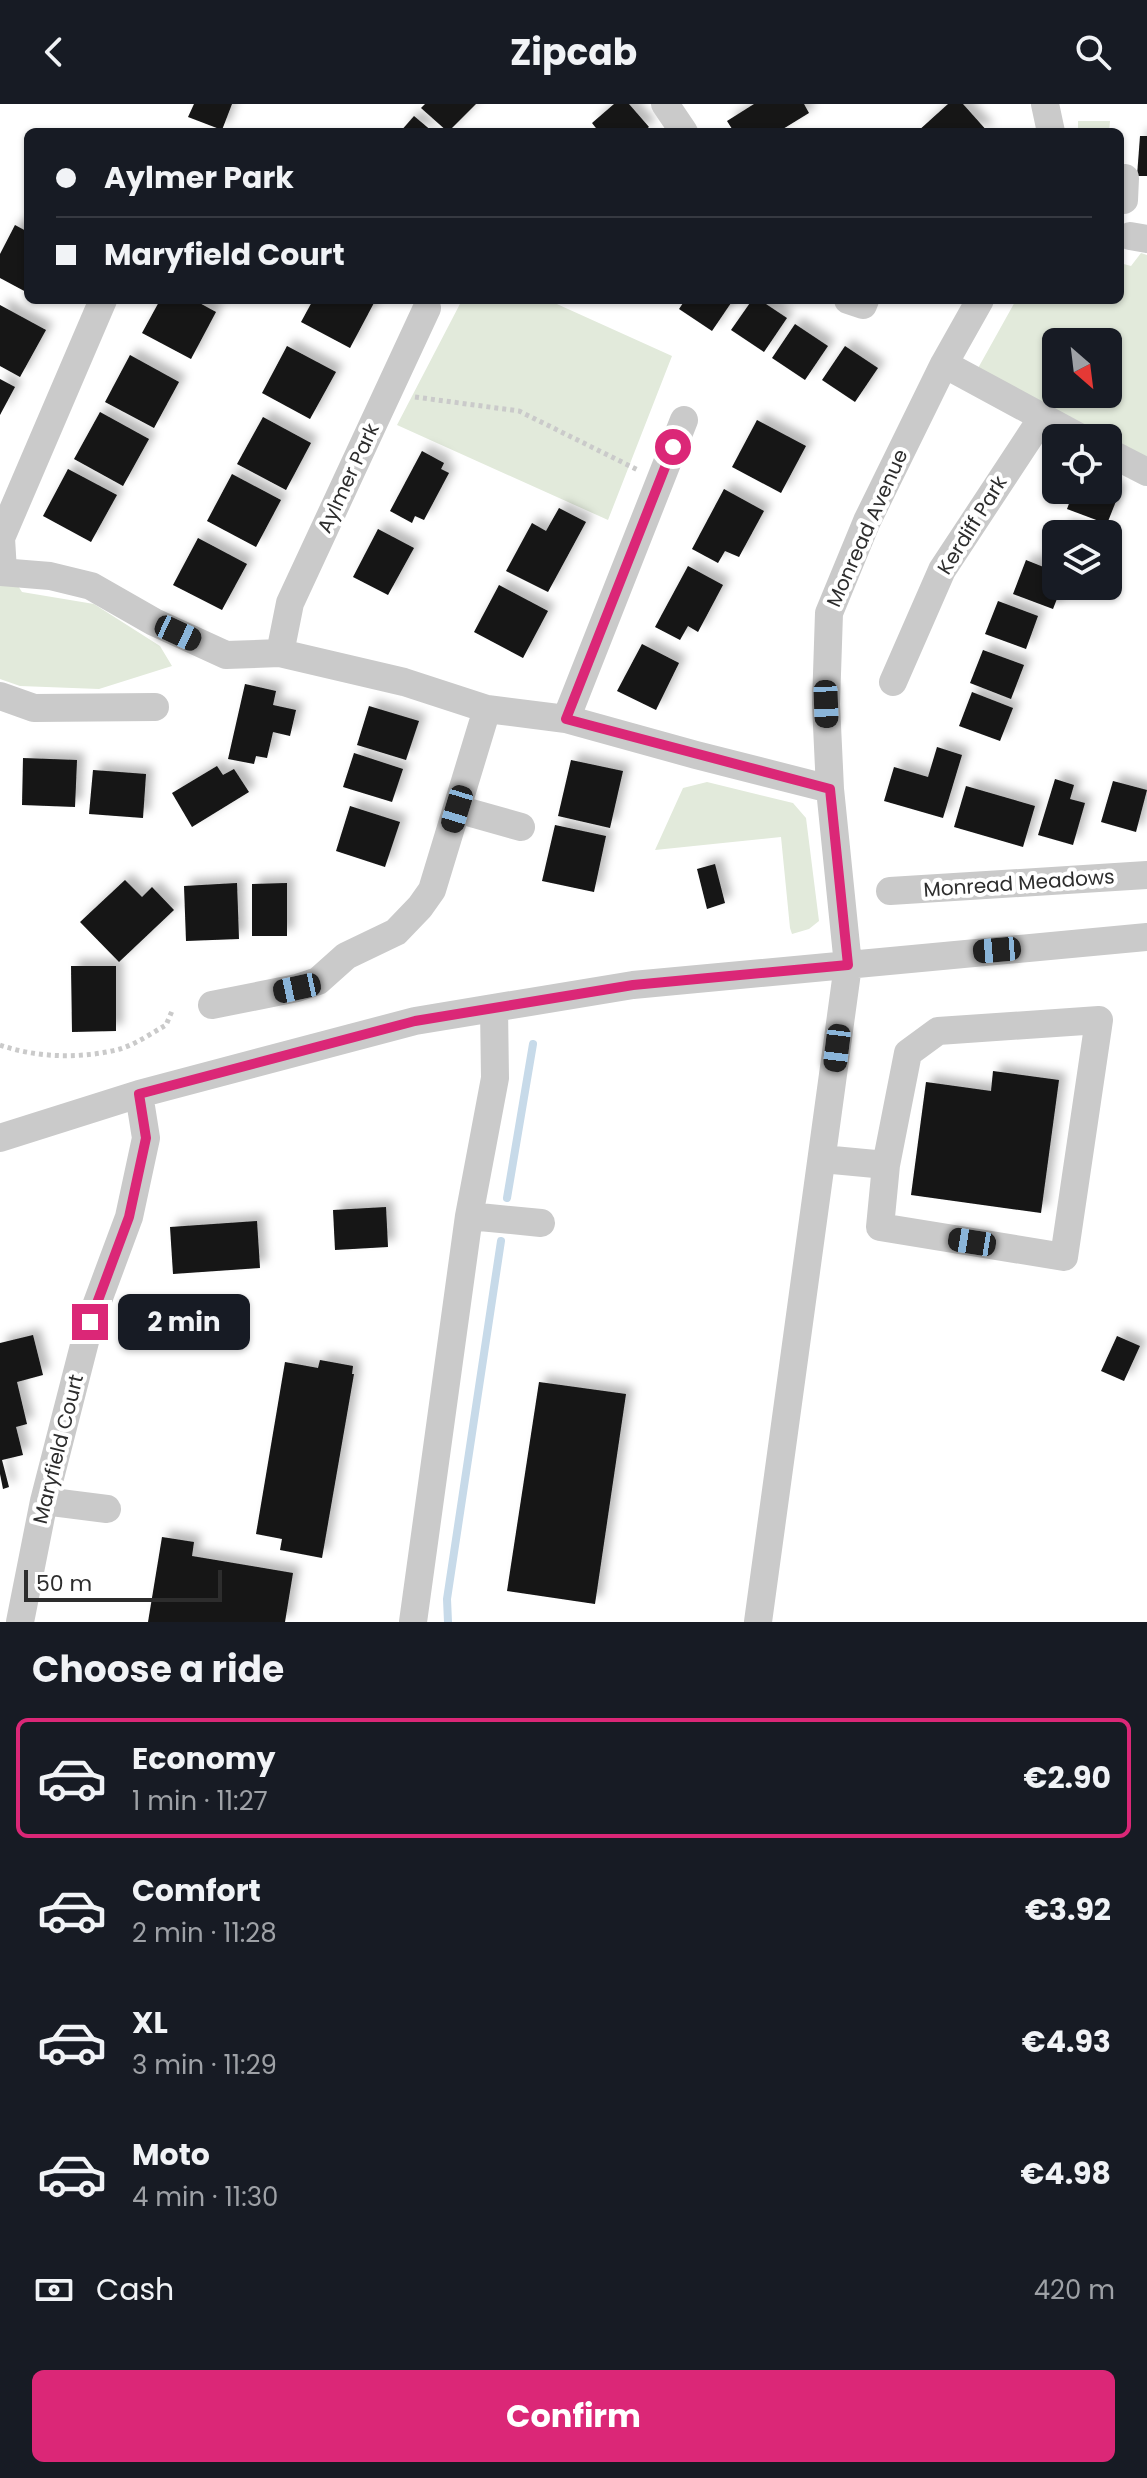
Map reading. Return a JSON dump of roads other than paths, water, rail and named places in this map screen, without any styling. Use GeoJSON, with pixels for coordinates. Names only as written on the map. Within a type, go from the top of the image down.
{"type":"FeatureCollection","features":[{"type":"Feature","properties":{"kind":"street"},"geometry":{"type":"LineString","coordinates":[[665,104],[681,128]]}},
{"type":"Feature","properties":{"kind":"street"},"geometry":{"type":"LineString","coordinates":[[1045,104],[1050,128]]}},
{"type":"Feature","properties":{"kind":"street"},"geometry":{"type":"LineString","coordinates":[[101,304],[1,538],[2,571],[50,576],[91,586],[154,622],[226,655],[280,653],[404,682],[487,709],[566,719],[830,789]]}},
{"type":"Feature","properties":{"kind":"street","name":"Monread Avenue"},"geometry":{"type":"LineString","coordinates":[[758,1622],[848,965],[830,789],[826,704],[829,613],[867,521],[944,364],[978,304]]}},
{"type":"Feature","properties":{"kind":"street","name":"Aylmer Park"},"geometry":{"type":"LineString","coordinates":[[280,653],[290,603],[427,308]]}},
{"type":"Feature","properties":{"kind":"street"},"geometry":{"type":"LineString","coordinates":[[944,364],[1054,424]]}},
{"type":"Feature","properties":{"kind":"street","name":"Kerdiff Park"},"geometry":{"type":"LineString","coordinates":[[893,682],[942,570],[1042,418]]}},
{"type":"Feature","properties":{"kind":"street"},"geometry":{"type":"LineString","coordinates":[[566,719],[684,420]]}},
{"type":"Feature","properties":{"kind":"street"},"geometry":{"type":"LineString","coordinates":[[1122,459],[1147,472]]}},
{"type":"Feature","properties":{"kind":"street"},"geometry":{"type":"LineString","coordinates":[[0,696],[34,708],[155,707]]}},
{"type":"Feature","properties":{"kind":"street"},"geometry":{"type":"LineString","coordinates":[[212,1005],[318,981],[346,956],[396,932],[420,907],[432,890],[487,709]]}},
{"type":"Feature","properties":{"kind":"street"},"geometry":{"type":"LineString","coordinates":[[457,809],[521,827]]}},
{"type":"Feature","properties":{"kind":"street","name":"Monread Meadows"},"geometry":{"type":"LineString","coordinates":[[890,891],[1147,875]]}},
{"type":"Feature","properties":{"kind":"street"},"geometry":{"type":"LineString","coordinates":[[0,1138],[139,1094],[415,1021],[633,985],[1147,937]]}},
{"type":"Feature","properties":{"kind":"street"},"geometry":{"type":"LineString","coordinates":[[413,1622],[469,1216],[495,1078],[494,1008]]}},
{"type":"Feature","properties":{"kind":"street"},"geometry":{"type":"LineString","coordinates":[[1099,1020],[1064,1257],[880,1227],[886,1165],[908,1053],[938,1031],[1099,1020]]}},
{"type":"Feature","properties":{"kind":"street","name":"Maryfield Court"},"geometry":{"type":"LineString","coordinates":[[20,1622],[44,1501],[90,1322],[129,1217],[146,1138],[139,1094]]}},
{"type":"Feature","properties":{"kind":"street"},"geometry":{"type":"LineString","coordinates":[[822,1159],[886,1165]]}},
{"type":"Feature","properties":{"kind":"street"},"geometry":{"type":"LineString","coordinates":[[469,1216],[541,1223]]}},
{"type":"Feature","properties":{"kind":"street"},"geometry":{"type":"LineString","coordinates":[[44,1501],[107,1509]]}},
{"type":"Feature","properties":{"kind":"waterway"},"geometry":{"type":"LineString","coordinates":[[507,1198],[533,1044]]}},
{"type":"Feature","properties":{"kind":"waterway"},"geometry":{"type":"LineString","coordinates":[[448,1622],[447,1599],[501,1241]]}}]}
